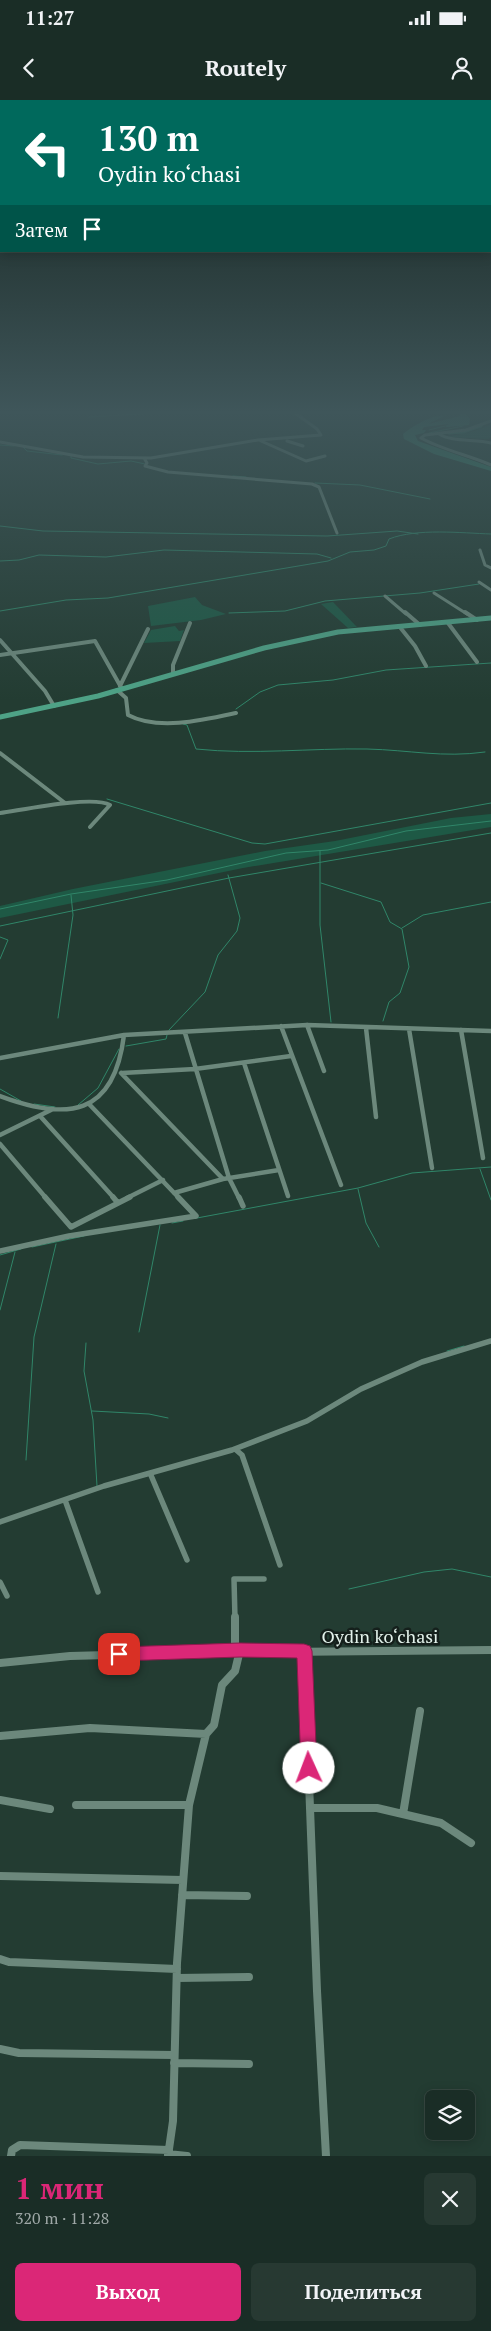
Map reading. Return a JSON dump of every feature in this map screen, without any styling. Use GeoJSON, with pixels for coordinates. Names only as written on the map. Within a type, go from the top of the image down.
{"type":"FeatureCollection","features":[{"type":"Feature","properties":{"kind":"main road"},"geometry":{"type":"LineString","coordinates":[[0,717],[54,706],[291,641],[338,632],[491,618]]}},
{"type":"Feature","properties":{"kind":"street"},"geometry":{"type":"LineString","coordinates":[[328,509],[337,533]]}},
{"type":"Feature","properties":{"kind":"street"},"geometry":{"type":"LineString","coordinates":[[480,550],[485,565],[491,568]]}},
{"type":"Feature","properties":{"kind":"street"},"geometry":{"type":"LineString","coordinates":[[478,582],[491,590]]}},
{"type":"Feature","properties":{"kind":"street"},"geometry":{"type":"LineString","coordinates":[[434,593],[477,620]]}},
{"type":"Feature","properties":{"kind":"street"},"geometry":{"type":"LineString","coordinates":[[385,596],[420,625]]}},
{"type":"Feature","properties":{"kind":"street"},"geometry":{"type":"LineString","coordinates":[[173,673],[173,665],[190,623]]}},
{"type":"Feature","properties":{"kind":"street"},"geometry":{"type":"LineString","coordinates":[[448,623],[477,662]]}},
{"type":"Feature","properties":{"kind":"street"},"geometry":{"type":"LineString","coordinates":[[399,626],[415,646],[426,666]]}},
{"type":"Feature","properties":{"kind":"street"},"geometry":{"type":"LineString","coordinates":[[120,688],[148,629]]}},
{"type":"Feature","properties":{"kind":"street"},"geometry":{"type":"LineString","coordinates":[[0,640],[45,690],[54,706]]}},
{"type":"Feature","properties":{"kind":"street"},"geometry":{"type":"LineString","coordinates":[[0,656],[95,641],[128,702],[128,715],[139,720],[190,722],[236,713]]}},
{"type":"Feature","properties":{"kind":"street"},"geometry":{"type":"LineString","coordinates":[[0,753],[64,803]]}},
{"type":"Feature","properties":{"kind":"street"},"geometry":{"type":"LineString","coordinates":[[0,813],[64,803],[105,802],[110,805],[90,827]]}},
{"type":"Feature","properties":{"kind":"street"},"geometry":{"type":"LineString","coordinates":[[307,1025],[324,1071]]}},
{"type":"Feature","properties":{"kind":"street"},"geometry":{"type":"LineString","coordinates":[[281,1026],[340,1185]]}},
{"type":"Feature","properties":{"kind":"street"},"geometry":{"type":"LineString","coordinates":[[0,1058],[124,1035],[281,1026],[491,1030]]}},
{"type":"Feature","properties":{"kind":"street"},"geometry":{"type":"LineString","coordinates":[[366,1028],[376,1117]]}},
{"type":"Feature","properties":{"kind":"street"},"geometry":{"type":"LineString","coordinates":[[409,1029],[432,1168]]}},
{"type":"Feature","properties":{"kind":"street"},"geometry":{"type":"LineString","coordinates":[[461,1030],[483,1158]]}},
{"type":"Feature","properties":{"kind":"street"},"geometry":{"type":"LineString","coordinates":[[185,1033],[226,1178]]}},
{"type":"Feature","properties":{"kind":"street"},"geometry":{"type":"LineString","coordinates":[[0,1096],[20,1105],[53,1109],[74,1110],[89,1104],[103,1090],[116,1070],[124,1035]]}},
{"type":"Feature","properties":{"kind":"street"},"geometry":{"type":"LineString","coordinates":[[122,1073],[195,1069],[291,1056]]}},
{"type":"Feature","properties":{"kind":"street"},"geometry":{"type":"LineString","coordinates":[[244,1063],[288,1196]]}},
{"type":"Feature","properties":{"kind":"street"},"geometry":{"type":"LineString","coordinates":[[116,1070],[122,1073],[226,1178],[243,1206]]}},
{"type":"Feature","properties":{"kind":"street"},"geometry":{"type":"LineString","coordinates":[[0,1251],[69,1236],[196,1216],[89,1104]]}},
{"type":"Feature","properties":{"kind":"street"},"geometry":{"type":"LineString","coordinates":[[0,1135],[53,1109]]}},
{"type":"Feature","properties":{"kind":"street"},"geometry":{"type":"LineString","coordinates":[[40,1116],[118,1203]]}},
{"type":"Feature","properties":{"kind":"street"},"geometry":{"type":"LineString","coordinates":[[0,1144],[71,1227],[162,1180]]}},
{"type":"Feature","properties":{"kind":"street"},"geometry":{"type":"LineString","coordinates":[[174,1193],[226,1178],[279,1170]]}},
{"type":"Feature","properties":{"kind":"street"},"geometry":{"type":"LineString","coordinates":[[0,1522],[150,1473],[235,1449],[307,1421],[361,1389],[422,1362],[491,1341]]}},
{"type":"Feature","properties":{"kind":"street"},"geometry":{"type":"LineString","coordinates":[[235,1449],[242,1455],[280,1565]]}},
{"type":"Feature","properties":{"kind":"street"},"geometry":{"type":"LineString","coordinates":[[150,1473],[187,1560]]}},
{"type":"Feature","properties":{"kind":"street"},"geometry":{"type":"LineString","coordinates":[[65,1500],[98,1592]]}},
{"type":"Feature","properties":{"kind":"street"},"geometry":{"type":"LineString","coordinates":[[169,2154],[177,1968],[189,1805],[206,1734],[214,1725],[222,1685],[236,1671],[234,1579],[264,1579]]}},
{"type":"Feature","properties":{"kind":"street"},"geometry":{"type":"LineString","coordinates":[[0,1582],[7,1596]]}},
{"type":"Feature","properties":{"kind":"street","name":"Oydin ko‘chasi"},"geometry":{"type":"LineString","coordinates":[[0,1663],[41,1657],[237,1650],[410,1652],[491,1650]]}},
{"type":"Feature","properties":{"kind":"street"},"geometry":{"type":"LineString","coordinates":[[304,1651],[326,2156]]}},
{"type":"Feature","properties":{"kind":"street"},"geometry":{"type":"LineString","coordinates":[[403,1814],[420,1712]]}},
{"type":"Feature","properties":{"kind":"street"},"geometry":{"type":"LineString","coordinates":[[0,1736],[90,1728],[206,1734]]}},
{"type":"Feature","properties":{"kind":"street"},"geometry":{"type":"LineString","coordinates":[[0,1800],[50,1809]]}},
{"type":"Feature","properties":{"kind":"street"},"geometry":{"type":"LineString","coordinates":[[76,1805],[189,1805]]}},
{"type":"Feature","properties":{"kind":"street"},"geometry":{"type":"LineString","coordinates":[[310,1808],[377,1808],[441,1823],[471,1843]]}},
{"type":"Feature","properties":{"kind":"street"},"geometry":{"type":"LineString","coordinates":[[0,1876],[15,1878],[184,1880]]}},
{"type":"Feature","properties":{"kind":"street"},"geometry":{"type":"LineString","coordinates":[[182,1895],[247,1896]]}},
{"type":"Feature","properties":{"kind":"street"},"geometry":{"type":"LineString","coordinates":[[0,1959],[9,1962],[177,1968]]}},
{"type":"Feature","properties":{"kind":"street"},"geometry":{"type":"LineString","coordinates":[[177,1978],[249,1977]]}},
{"type":"Feature","properties":{"kind":"street"},"geometry":{"type":"LineString","coordinates":[[0,2049],[19,2053],[249,2064]]}},
{"type":"Feature","properties":{"kind":"street"},"geometry":{"type":"LineString","coordinates":[[11,2156],[12,2150],[20,2145],[187,2156]]}},
{"type":"Feature","properties":{"kind":"shaded area"},"geometry":{"type":"Polygon","coordinates":[[[195,597],[202,605],[226,614],[201,620],[151,626],[148,606],[195,597]]]}},
{"type":"Feature","properties":{"kind":"shaded area"},"geometry":{"type":"Polygon","coordinates":[[[333,602],[357,627],[348,628],[321,604],[333,602]]]}},
{"type":"Feature","properties":{"kind":"shaded area"},"geometry":{"type":"Polygon","coordinates":[[[175,626],[179,631],[184,630],[180,641],[144,643],[151,630],[175,626]]]}},
{"type":"Feature","properties":{"kind":"shaded area"},"geometry":{"type":"Polygon","coordinates":[[[491,814],[491,827],[243,868],[0,918],[0,906],[73,889],[265,851],[335,841],[451,818],[491,814]]]}},
{"type":"Feature","properties":{"kind":"waterway"},"geometry":{"type":"LineString","coordinates":[[0,526],[43,531],[327,536],[397,531],[412,533]]}},
{"type":"Feature","properties":{"kind":"waterway"},"geometry":{"type":"LineString","coordinates":[[0,611],[66,600],[108,598],[328,561],[350,552],[374,550],[386,546],[389,539],[412,533]]}},
{"type":"Feature","properties":{"kind":"waterway"},"geometry":{"type":"LineString","coordinates":[[412,533],[418,534]]}},
{"type":"Feature","properties":{"kind":"waterway"},"geometry":{"type":"LineString","coordinates":[[412,533],[491,534]]}},
{"type":"Feature","properties":{"kind":"waterway"},"geometry":{"type":"LineString","coordinates":[[0,561],[19,560],[39,555],[106,557],[164,550],[317,554],[331,558]]}},
{"type":"Feature","properties":{"kind":"waterway"},"geometry":{"type":"LineString","coordinates":[[229,613],[285,611],[325,601],[420,593],[479,584]]}},
{"type":"Feature","properties":{"kind":"waterway"},"geometry":{"type":"LineString","coordinates":[[236,709],[260,692],[278,685],[333,680],[386,670],[491,663]]}},
{"type":"Feature","properties":{"kind":"waterway"},"geometry":{"type":"LineString","coordinates":[[183,724],[187,725],[196,749],[217,751],[367,749],[455,754],[485,752]]}},
{"type":"Feature","properties":{"kind":"waterway"},"geometry":{"type":"LineString","coordinates":[[107,799],[252,843],[265,844],[491,803]]}},
{"type":"Feature","properties":{"kind":"waterway"},"geometry":{"type":"LineString","coordinates":[[0,909],[71,894],[167,880],[286,853],[328,850],[406,831],[491,821]]}},
{"type":"Feature","properties":{"kind":"waterway"},"geometry":{"type":"LineString","coordinates":[[320,862],[491,833]]}},
{"type":"Feature","properties":{"kind":"waterway"},"geometry":{"type":"LineString","coordinates":[[320,851],[320,862]]}},
{"type":"Feature","properties":{"kind":"waterway"},"geometry":{"type":"LineString","coordinates":[[229,878],[320,862]]}},
{"type":"Feature","properties":{"kind":"waterway"},"geometry":{"type":"LineString","coordinates":[[320,862],[320,925],[331,1022]]}},
{"type":"Feature","properties":{"kind":"waterway"},"geometry":{"type":"LineString","coordinates":[[73,911],[229,878]]}},
{"type":"Feature","properties":{"kind":"waterway"},"geometry":{"type":"LineString","coordinates":[[169,1030],[205,992],[218,955],[237,931],[240,918],[229,878]]}},
{"type":"Feature","properties":{"kind":"waterway"},"geometry":{"type":"LineString","coordinates":[[321,883],[381,902],[390,922],[402,929],[409,967],[400,993],[389,1002],[383,1021]]}},
{"type":"Feature","properties":{"kind":"waterway"},"geometry":{"type":"LineString","coordinates":[[71,895],[73,911]]}},
{"type":"Feature","properties":{"kind":"waterway"},"geometry":{"type":"LineString","coordinates":[[402,928],[423,915],[491,902]]}},
{"type":"Feature","properties":{"kind":"waterway"},"geometry":{"type":"LineString","coordinates":[[0,926],[73,911]]}},
{"type":"Feature","properties":{"kind":"waterway"},"geometry":{"type":"LineString","coordinates":[[58,1018],[73,911]]}},
{"type":"Feature","properties":{"kind":"waterway"},"geometry":{"type":"LineString","coordinates":[[0,937],[8,940],[0,959]]}},
{"type":"Feature","properties":{"kind":"waterway"},"geometry":{"type":"LineString","coordinates":[[126,1046],[166,1039],[167,1035]]}},
{"type":"Feature","properties":{"kind":"waterway"},"geometry":{"type":"LineString","coordinates":[[78,1105],[98,1088],[119,1049]]}},
{"type":"Feature","properties":{"kind":"waterway"},"geometry":{"type":"LineString","coordinates":[[0,1089],[21,1101]]}},
{"type":"Feature","properties":{"kind":"waterway"},"geometry":{"type":"LineString","coordinates":[[34,1104],[55,1107]]}},
{"type":"Feature","properties":{"kind":"waterway"},"geometry":{"type":"LineString","coordinates":[[197,1218],[358,1188],[412,1173],[491,1167]]}},
{"type":"Feature","properties":{"kind":"waterway"},"geometry":{"type":"LineString","coordinates":[[480,1169],[491,1200]]}},
{"type":"Feature","properties":{"kind":"waterway"},"geometry":{"type":"LineString","coordinates":[[358,1189],[366,1223],[379,1247]]}},
{"type":"Feature","properties":{"kind":"waterway"},"geometry":{"type":"LineString","coordinates":[[172,1223],[183,1221]]}},
{"type":"Feature","properties":{"kind":"waterway"},"geometry":{"type":"LineString","coordinates":[[139,1332],[160,1225]]}},
{"type":"Feature","properties":{"kind":"waterway"},"geometry":{"type":"LineString","coordinates":[[32,1247],[84,1236]]}},
{"type":"Feature","properties":{"kind":"waterway"},"geometry":{"type":"LineString","coordinates":[[26,1460],[34,1337],[56,1244]]}},
{"type":"Feature","properties":{"kind":"waterway"},"geometry":{"type":"LineString","coordinates":[[0,1255],[21,1249]]}},
{"type":"Feature","properties":{"kind":"waterway"},"geometry":{"type":"LineString","coordinates":[[0,1310],[15,1252]]}},
{"type":"Feature","properties":{"kind":"waterway"},"geometry":{"type":"LineString","coordinates":[[86,1343],[84,1371],[93,1420],[97,1486]]}},
{"type":"Feature","properties":{"kind":"waterway"},"geometry":{"type":"LineString","coordinates":[[447,1351],[464,1346]]}},
{"type":"Feature","properties":{"kind":"waterway"},"geometry":{"type":"LineString","coordinates":[[92,1411],[149,1414],[168,1418]]}},
{"type":"Feature","properties":{"kind":"waterway"},"geometry":{"type":"LineString","coordinates":[[349,1589],[424,1572],[452,1569],[491,1577]]}},
{"type":"Feature","properties":{"kind":"route"},"geometry":{"type":"LineString","coordinates":[[119,1654],[240,1650],[304,1651],[309,1768]]}}]}
